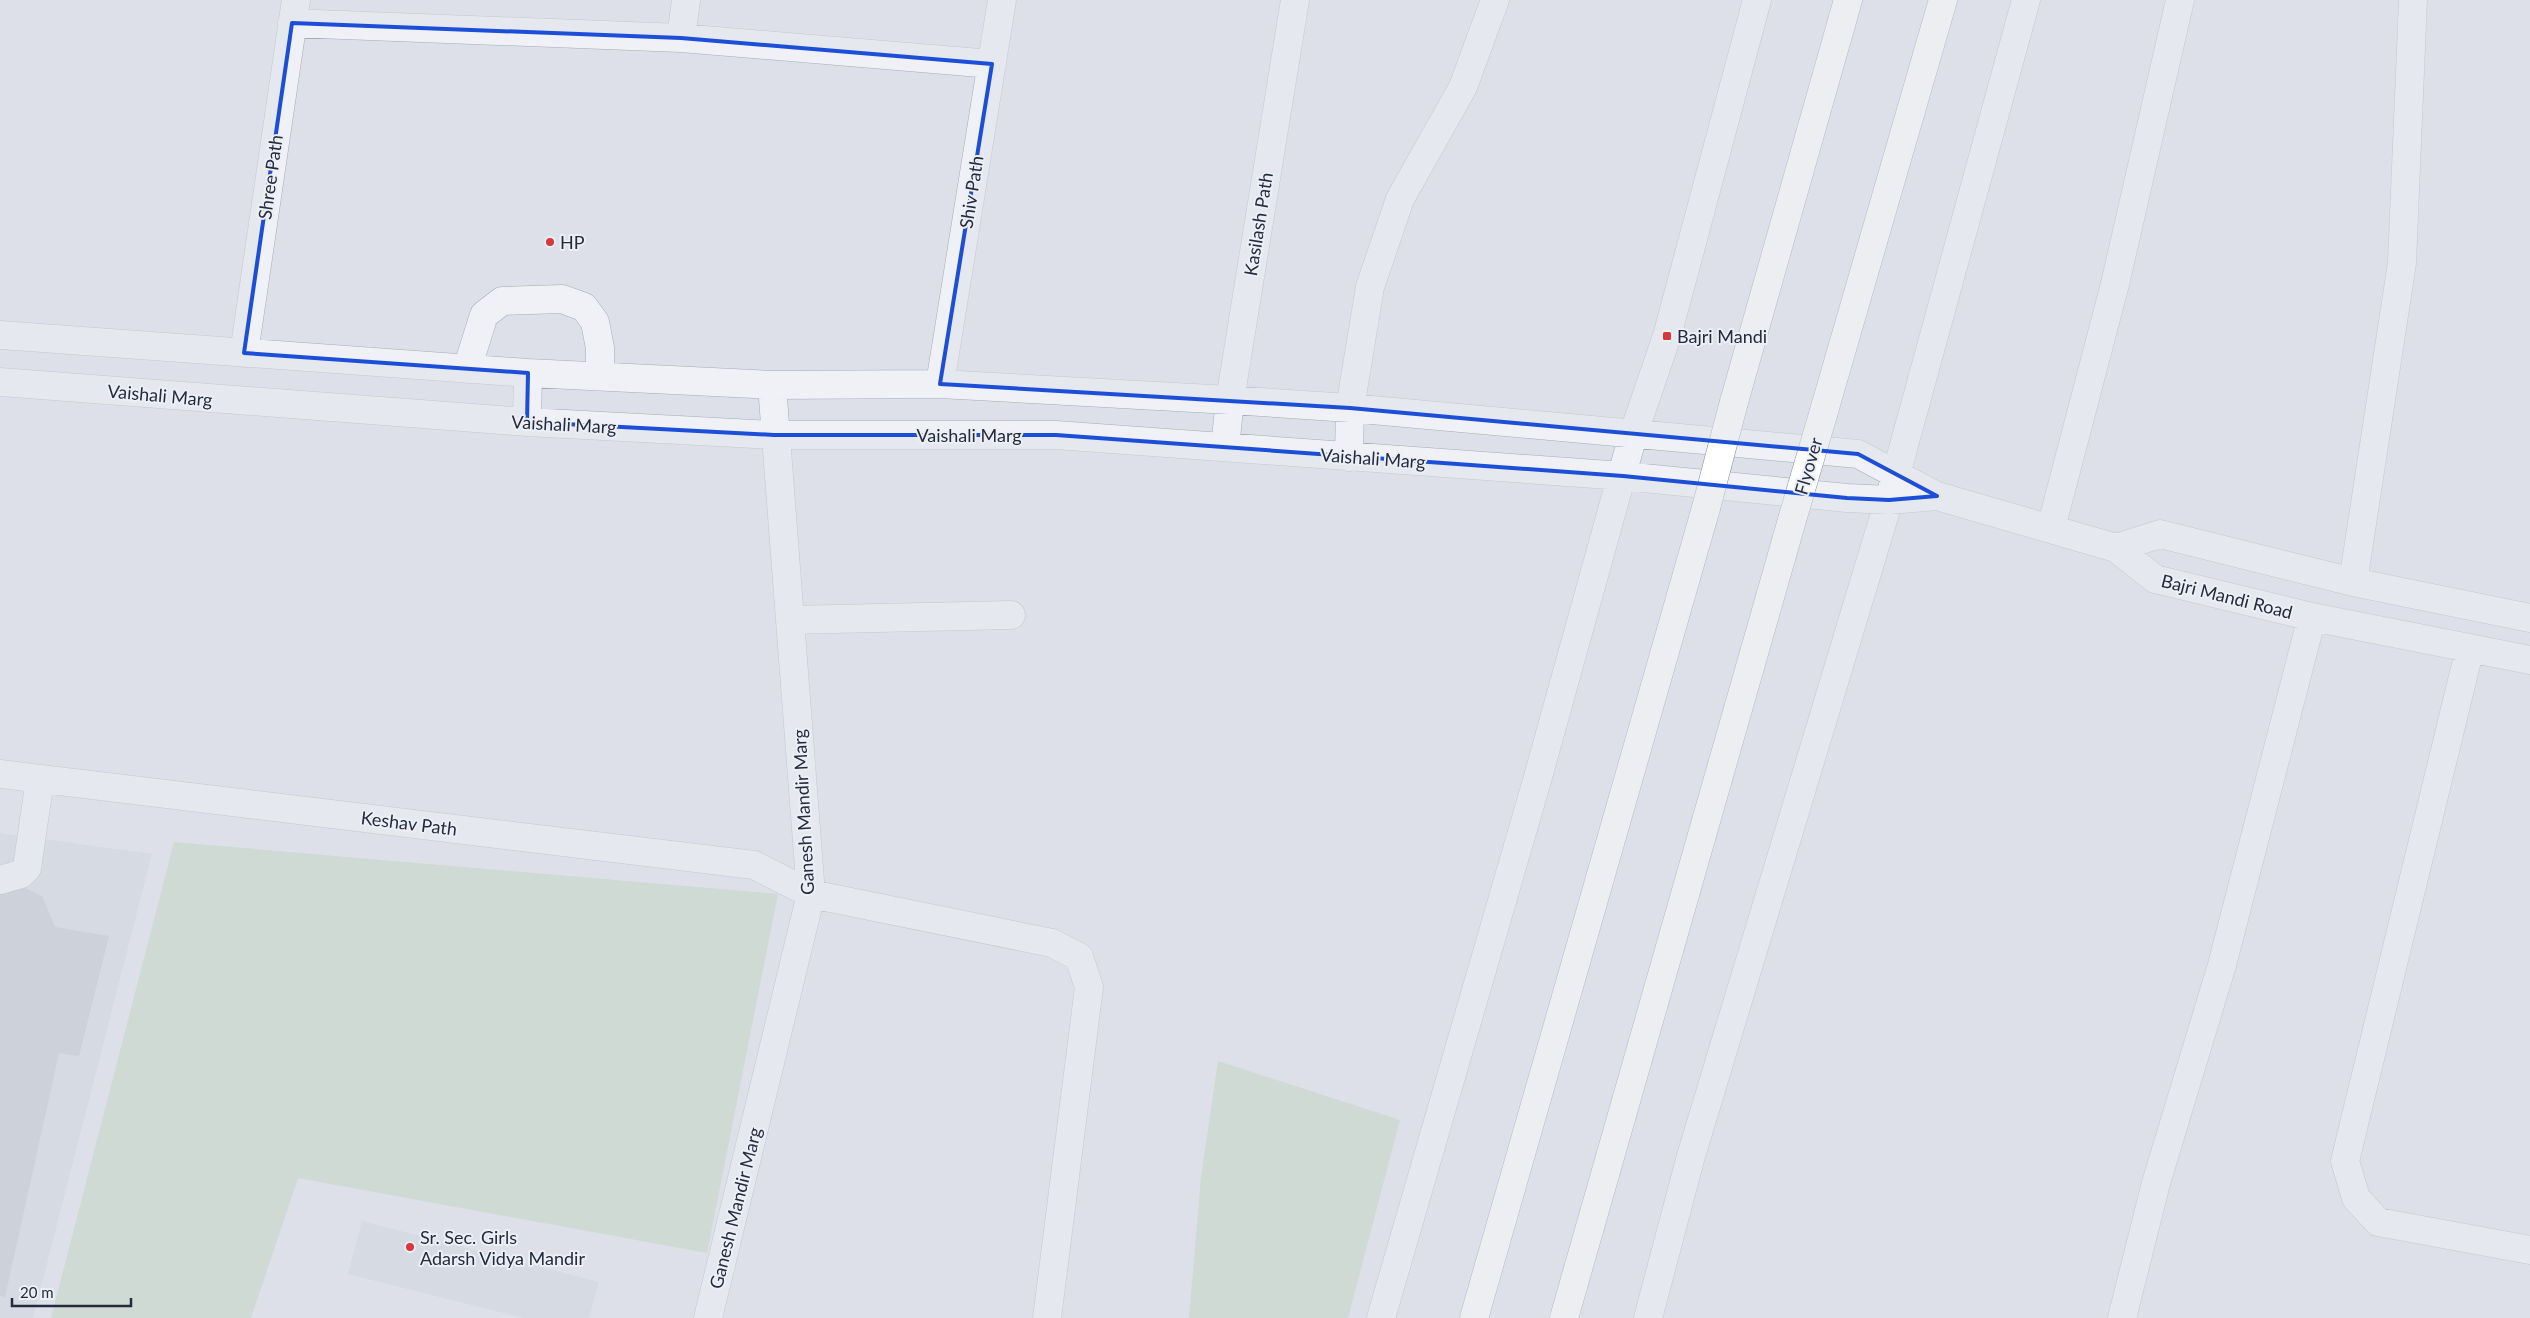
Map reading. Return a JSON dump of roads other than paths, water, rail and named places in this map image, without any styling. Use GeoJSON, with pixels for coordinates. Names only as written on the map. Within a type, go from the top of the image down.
{"type":"FeatureCollection","features":[{"type":"Feature","properties":{"kind":"highway"},"geometry":{"type":"LineString","coordinates":[[1474,1318],[1706,508],[1734,402],[1848,0]]}},
{"type":"Feature","properties":{"kind":"highway","name":"Flyover"},"geometry":{"type":"LineString","coordinates":[[1564,1318],[1942,0]]}},
{"type":"Feature","properties":{"kind":"street"},"geometry":{"type":"LineString","coordinates":[[681,38],[686,0]]}},
{"type":"Feature","properties":{"kind":"street","name":"Shiv Path"},"geometry":{"type":"LineString","coordinates":[[940,384],[1002,0]]}},
{"type":"Feature","properties":{"kind":"street","name":"Kasilash Path"},"geometry":{"type":"LineString","coordinates":[[1225,448],[1230,400],[1295,0]]}},
{"type":"Feature","properties":{"kind":"street"},"geometry":{"type":"LineString","coordinates":[[1349,457],[1350,408],[1370,287],[1400,198],[1463,87],[1495,0]]}},
{"type":"Feature","properties":{"kind":"street"},"geometry":{"type":"LineString","coordinates":[[1381,1318],[1623,476],[1633,435],[1667,336],[1757,0]]}},
{"type":"Feature","properties":{"kind":"street"},"geometry":{"type":"LineString","coordinates":[[1648,1318],[1691,1156],[1889,500],[2026,0]]}},
{"type":"Feature","properties":{"kind":"street"},"geometry":{"type":"LineString","coordinates":[[2051,528],[2114,284],[2180,0]]}},
{"type":"Feature","properties":{"kind":"street"},"geometry":{"type":"LineString","coordinates":[[2353,582],[2402,263],[2413,0]]}},
{"type":"Feature","properties":{"kind":"street"},"geometry":{"type":"LineString","coordinates":[[294,12],[681,38],[992,64]]}},
{"type":"Feature","properties":{"kind":"street","name":"Shree Path"},"geometry":{"type":"LineString","coordinates":[[244,353],[294,12]]}},
{"type":"Feature","properties":{"kind":"street"},"geometry":{"type":"LineString","coordinates":[[467,369],[484,315],[502,301],[562,299],[584,307],[595,322],[600,348],[600,376]]}},
{"type":"Feature","properties":{"kind":"street"},"geometry":{"type":"LineString","coordinates":[[0,335],[528,373],[772,385],[940,384],[1350,408],[1858,454],[1896,472],[1937,496]]}},
{"type":"Feature","properties":{"kind":"street"},"geometry":{"type":"LineString","coordinates":[[527,422],[528,373]]}},
{"type":"Feature","properties":{"kind":"street","name":"Vaishali Marg"},"geometry":{"type":"LineString","coordinates":[[0,382],[527,422],[774,435],[1056,435],[1623,476],[1889,500],[1937,496]]}},
{"type":"Feature","properties":{"kind":"street","name":"Ganesh Mandir Marg"},"geometry":{"type":"LineString","coordinates":[[708,1318],[811,894],[774,435],[772,385]]}},
{"type":"Feature","properties":{"kind":"street","name":"Bajri Mandi Road"},"geometry":{"type":"LineString","coordinates":[[1937,496],[2116,548],[2156,579],[2312,617],[2530,660]]}},
{"type":"Feature","properties":{"kind":"street"},"geometry":{"type":"LineString","coordinates":[[2116,548],[2160,534],[2353,582],[2530,618]]}},
{"type":"Feature","properties":{"kind":"street"},"geometry":{"type":"LineString","coordinates":[[790,620],[1011,615]]}},
{"type":"Feature","properties":{"kind":"street"},"geometry":{"type":"LineString","coordinates":[[2122,1318],[2156,1184],[2222,965],[2312,617]]}},
{"type":"Feature","properties":{"kind":"street"},"geometry":{"type":"LineString","coordinates":[[2470,648],[2345,1161],[2356,1198],[2378,1222],[2530,1250]]}},
{"type":"Feature","properties":{"kind":"street","name":"Keshav Path"},"geometry":{"type":"LineString","coordinates":[[0,774],[754,865],[811,894],[1052,943],[1079,957],[1089,987],[1047,1318]]}},
{"type":"Feature","properties":{"kind":"street"},"geometry":{"type":"LineString","coordinates":[[0,880],[21,874],[27,868],[40,779]]}},
{"type":"Feature","properties":{"kind":"place","name":"HP"},"geometry":{"type":"Point","coordinates":[550,242]}},
{"type":"Feature","properties":{"kind":"place","name":"Bajri Mandi"},"geometry":{"type":"Point","coordinates":[1667,336]}},
{"type":"Feature","properties":{"kind":"place","name":"Sr. Sec. Girls Adarsh Vidya Mandir"},"geometry":{"type":"Point","coordinates":[410,1247]}}]}
